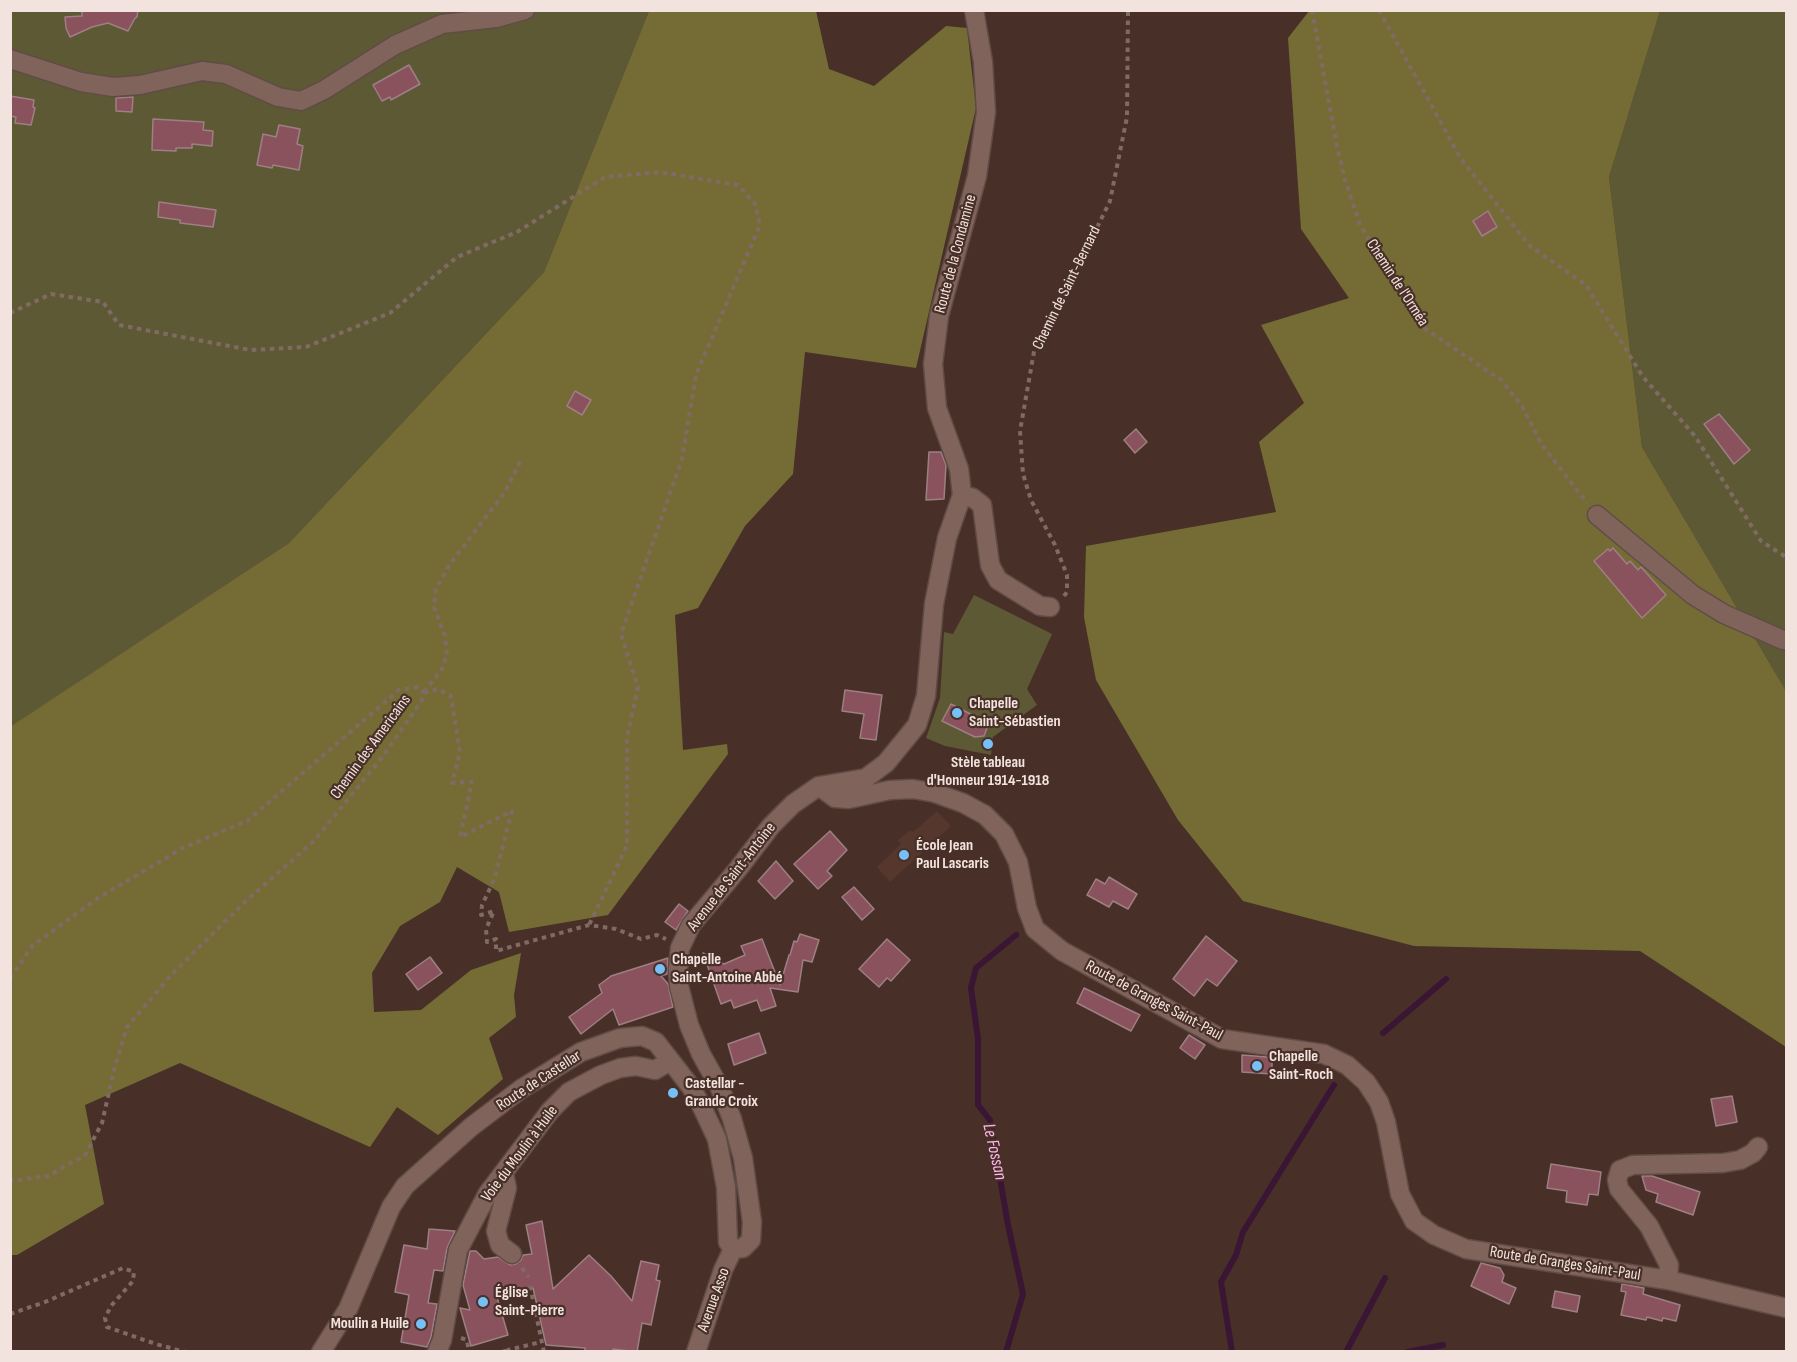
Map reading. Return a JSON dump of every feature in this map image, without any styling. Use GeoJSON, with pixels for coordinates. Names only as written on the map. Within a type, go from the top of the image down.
{"type":"FeatureCollection","features":[{"type":"Feature","properties":{"kind":"street"},"geometry":{"type":"LineString","coordinates":[[10,59],[81,81],[113,87],[140,85],[202,71],[226,74],[278,97],[301,101],[324,90],[395,45],[442,24],[496,18],[525,10]]}},
{"type":"Feature","properties":{"kind":"street","name":"Route de la Condamine"},"geometry":{"type":"LineString","coordinates":[[962,495],[959,469],[938,408],[933,364],[939,316],[977,176],[986,112],[982,62],[974,10]]}},
{"type":"Feature","properties":{"kind":"street"},"geometry":{"type":"LineString","coordinates":[[819,786],[866,778],[886,763],[917,725],[926,696],[934,604],[946,538],[962,495],[973,498],[982,505],[990,565],[998,580],[1040,606],[1050,607]]}},
{"type":"Feature","properties":{"kind":"street"},"geometry":{"type":"LineString","coordinates":[[1597,515],[1692,595],[1724,614],[1786,640]]}},
{"type":"Feature","properties":{"kind":"street","name":"Avenue de Saint-Antoine"},"geometry":{"type":"LineString","coordinates":[[733,1249],[743,1248],[751,1240],[752,1222],[743,1158],[720,1088],[701,1054],[689,1025],[679,986],[680,948],[691,925],[771,826],[793,804],[819,786]]}},
{"type":"Feature","properties":{"kind":"street","name":"Route de Granges Saint-Paul"},"geometry":{"type":"LineString","coordinates":[[819,786],[835,798],[849,799],[890,790],[913,789],[935,793],[963,803],[985,815],[1004,834],[1018,862],[1026,909],[1035,929],[1062,951],[1222,1039],[1324,1054],[1347,1065],[1366,1083],[1379,1102],[1386,1122],[1400,1194],[1414,1221],[1434,1235],[1466,1249],[1668,1280],[1786,1308]]}},
{"type":"Feature","properties":{"kind":"street","name":"Route de Castellar"},"geometry":{"type":"LineString","coordinates":[[321,1352],[348,1309],[391,1207],[405,1186],[471,1127],[521,1089],[581,1052],[620,1038],[642,1036],[656,1042],[691,1087],[717,1139],[726,1187],[728,1242],[733,1249]]}},
{"type":"Feature","properties":{"kind":"street","name":"Voie du Moulin à Huile"},"geometry":{"type":"LineString","coordinates":[[437,1352],[442,1340],[458,1250],[488,1192],[550,1111],[570,1092],[620,1068],[636,1066],[655,1070],[670,1062]]}},
{"type":"Feature","properties":{"kind":"street"},"geometry":{"type":"LineString","coordinates":[[1668,1280],[1669,1265],[1649,1226],[1619,1189],[1617,1180],[1620,1170],[1633,1165],[1740,1160],[1758,1147]]}},
{"type":"Feature","properties":{"kind":"street"},"geometry":{"type":"LineString","coordinates":[[504,1174],[507,1188],[496,1231],[500,1245],[512,1254]]}},
{"type":"Feature","properties":{"kind":"street","name":"Avenue Asso"},"geometry":{"type":"LineString","coordinates":[[696,1352],[723,1270],[733,1249]]}},
{"type":"Feature","properties":{"kind":"path","name":"Chemin de Saint-Bernard"},"geometry":{"type":"LineString","coordinates":[[1050,607],[1060,603],[1067,592],[1067,575],[1055,545],[1031,500],[1023,474],[1020,431],[1035,346],[1069,285],[1110,201],[1127,117],[1128,10]]}},
{"type":"Feature","properties":{"kind":"path","name":"Chemin de l'Orméa"},"geometry":{"type":"LineString","coordinates":[[1312,10],[1336,141],[1345,180],[1360,225],[1424,328],[1501,380],[1522,406],[1542,445],[1597,515]]}},
{"type":"Feature","properties":{"kind":"path"},"geometry":{"type":"LineString","coordinates":[[1379,10],[1461,159],[1530,246],[1586,285],[1643,376],[1695,436],[1761,541],[1786,557]]}},
{"type":"Feature","properties":{"kind":"path"},"geometry":{"type":"LineString","coordinates":[[10,313],[51,294],[103,302],[119,325],[250,350],[306,348],[390,313],[457,257],[517,232],[605,177],[658,172],[738,185],[755,204],[760,225],[696,375],[682,459],[621,634],[638,687],[627,737],[627,846],[589,925]]}},
{"type":"Feature","properties":{"kind":"path"},"geometry":{"type":"LineString","coordinates":[[424,693],[442,669],[447,655],[445,636],[434,607],[436,588],[450,564],[506,492],[522,458]]}},
{"type":"Feature","properties":{"kind":"path","name":"Chemin des Americains"},"geometry":{"type":"LineString","coordinates":[[10,978],[33,945],[98,898],[183,848],[247,821],[399,690],[418,687],[424,693],[422,700],[383,756],[314,841],[239,908],[171,975],[127,1027],[102,1123],[85,1155],[48,1176],[10,1181]]}},
{"type":"Feature","properties":{"kind":"path"},"geometry":{"type":"LineString","coordinates":[[424,693],[438,689],[450,696],[460,752],[452,783],[472,782],[460,837],[512,811],[494,880],[482,905],[481,915],[494,911],[486,930],[488,942],[496,939],[496,951],[589,925],[616,929],[642,939],[657,935],[680,948]]}},
{"type":"Feature","properties":{"kind":"path"},"geometry":{"type":"LineString","coordinates":[[10,1314],[45,1302],[123,1268],[134,1272],[133,1281],[111,1306],[105,1318],[107,1326],[137,1338],[185,1352]]}},
{"type":"Feature","properties":{"kind":"path"},"geometry":{"type":"LineString","coordinates":[[530,1286],[540,1342],[544,1352]]}},
{"type":"Feature","properties":{"kind":"path"},"geometry":{"type":"LineString","coordinates":[[467,1340],[469,1352]]}},
{"type":"Feature","properties":{"kind":"path"},"geometry":{"type":"LineString","coordinates":[[502,1352],[540,1342]]}},
{"type":"Feature","properties":{"kind":"path"},"geometry":{"type":"LineString","coordinates":[[397,1352],[404,1352]]}},
{"type":"Feature","properties":{"kind":"shaded area"},"geometry":{"type":"Polygon","coordinates":[[[11,11],[649,11],[544,272],[289,543],[11,727],[11,11]]]}},
{"type":"Feature","properties":{"kind":"shaded area"},"geometry":{"type":"Polygon","coordinates":[[[649,11],[816,11],[829,69],[874,86],[946,26],[967,28],[976,108],[916,368],[805,352],[793,474],[745,526],[698,608],[675,615],[683,750],[727,744],[728,754],[608,915],[509,932],[499,892],[457,867],[440,902],[400,926],[372,973],[374,1012],[421,1010],[471,970],[521,953],[514,995],[516,1017],[489,1038],[503,1079],[438,1135],[397,1107],[370,1147],[180,1063],[85,1105],[104,1204],[17,1255],[11,1255],[10,727],[289,543],[544,272],[649,11]]]}},
{"type":"Feature","properties":{"kind":"shaded area"},"geometry":{"type":"Polygon","coordinates":[[[1309,11],[1660,11],[1609,177],[1642,447],[1786,691],[1786,1047],[1640,951],[1414,946],[1243,901],[1178,820],[1096,680],[1084,617],[1086,546],[1276,512],[1259,442],[1304,403],[1261,325],[1349,298],[1301,229],[1288,38],[1309,11]]]}},
{"type":"Feature","properties":{"kind":"shaded area"},"geometry":{"type":"Polygon","coordinates":[[[1660,11],[1786,11],[1786,691],[1642,447],[1609,177],[1660,11]]]}},
{"type":"Feature","properties":{"kind":"shaded area"},"geometry":{"type":"Polygon","coordinates":[[[974,595],[1052,634],[1027,689],[1037,705],[993,737],[991,755],[945,746],[926,738],[940,698],[944,632],[953,634],[974,595]]]}},
{"type":"Feature","properties":{"kind":"shaded area","name":"École Jean Paul Lascaris"},"geometry":{"type":"Polygon","coordinates":[[[937,811],[951,826],[890,882],[877,867],[901,844],[898,840],[910,830],[913,832],[937,811]]]}},
{"type":"Feature","properties":{"kind":"building"},"geometry":{"type":"Polygon","coordinates":[[[78,10],[138,10],[137,17],[128,31],[108,23],[70,37],[65,17],[82,16],[82,12],[78,10]]]}},
{"type":"Feature","properties":{"kind":"building"},"geometry":{"type":"Polygon","coordinates":[[[409,65],[420,84],[391,100],[390,97],[382,101],[373,85],[409,65]]]}},
{"type":"Feature","properties":{"kind":"building"},"geometry":{"type":"Polygon","coordinates":[[[10,96],[34,100],[33,107],[35,108],[31,125],[15,123],[16,117],[10,116],[10,96]]]}},
{"type":"Feature","properties":{"kind":"building"},"geometry":{"type":"Polygon","coordinates":[[[133,97],[132,112],[116,111],[116,98],[133,97]]]}},
{"type":"Feature","properties":{"kind":"building"},"geometry":{"type":"Polygon","coordinates":[[[153,119],[204,122],[203,130],[213,131],[212,146],[192,144],[192,148],[176,148],[176,151],[152,150],[153,119]]]}},
{"type":"Feature","properties":{"kind":"building"},"geometry":{"type":"Polygon","coordinates":[[[279,125],[300,129],[297,144],[303,146],[299,170],[273,165],[272,168],[257,165],[263,134],[276,137],[279,125]]]}},
{"type":"Feature","properties":{"kind":"building"},"geometry":{"type":"Polygon","coordinates":[[[159,202],[216,210],[213,227],[180,223],[180,220],[158,217],[159,202]]]}},
{"type":"Feature","properties":{"kind":"building"},"geometry":{"type":"Polygon","coordinates":[[[1488,211],[1497,227],[1482,236],[1473,221],[1488,211]]]}},
{"type":"Feature","properties":{"kind":"building"},"geometry":{"type":"Polygon","coordinates":[[[575,391],[591,400],[582,415],[567,406],[575,391]]]}},
{"type":"Feature","properties":{"kind":"building"},"geometry":{"type":"Polygon","coordinates":[[[1719,414],[1750,450],[1734,464],[1704,424],[1719,414]]]}},
{"type":"Feature","properties":{"kind":"building"},"geometry":{"type":"Polygon","coordinates":[[[1136,429],[1147,442],[1135,453],[1124,440],[1136,429]]]}},
{"type":"Feature","properties":{"kind":"building"},"geometry":{"type":"Polygon","coordinates":[[[929,452],[941,452],[946,465],[944,499],[926,500],[929,452]]]}},
{"type":"Feature","properties":{"kind":"building"},"geometry":{"type":"Polygon","coordinates":[[[1613,548],[1627,564],[1630,561],[1638,570],[1641,567],[1666,595],[1642,618],[1594,561],[1608,549],[1610,551],[1613,548]]]}},
{"type":"Feature","properties":{"kind":"building"},"geometry":{"type":"Polygon","coordinates":[[[845,690],[882,695],[876,740],[860,738],[864,714],[842,711],[845,690]]]}},
{"type":"Feature","properties":{"kind":"building","name":"Chapelle Saint-Sébastien"},"geometry":{"type":"Polygon","coordinates":[[[951,704],[984,721],[987,728],[984,736],[975,737],[942,721],[951,704]]]}},
{"type":"Feature","properties":{"kind":"building"},"geometry":{"type":"Polygon","coordinates":[[[830,831],[847,850],[827,871],[832,876],[818,889],[794,864],[830,831]]]}},
{"type":"Feature","properties":{"kind":"building"},"geometry":{"type":"Polygon","coordinates":[[[776,861],[793,881],[775,899],[758,881],[776,861]]]}},
{"type":"Feature","properties":{"kind":"building"},"geometry":{"type":"Polygon","coordinates":[[[1109,877],[1137,894],[1128,909],[1113,901],[1109,907],[1087,895],[1096,879],[1105,884],[1109,877]]]}},
{"type":"Feature","properties":{"kind":"building"},"geometry":{"type":"Polygon","coordinates":[[[854,887],[874,909],[862,920],[842,897],[854,887]]]}},
{"type":"Feature","properties":{"kind":"building"},"geometry":{"type":"Polygon","coordinates":[[[679,904],[688,911],[676,930],[665,922],[679,904]]]}},
{"type":"Feature","properties":{"kind":"building"},"geometry":{"type":"Polygon","coordinates":[[[800,934],[819,940],[812,962],[803,960],[798,992],[770,988],[776,1006],[761,1011],[757,1000],[734,1008],[731,1000],[721,1004],[703,953],[724,964],[745,955],[741,946],[762,939],[780,985],[794,941],[797,942],[800,934]]]}},
{"type":"Feature","properties":{"kind":"building"},"geometry":{"type":"Polygon","coordinates":[[[1206,936],[1237,961],[1217,986],[1207,979],[1194,996],[1173,979],[1206,936]]]}},
{"type":"Feature","properties":{"kind":"building"},"geometry":{"type":"Polygon","coordinates":[[[887,939],[910,960],[891,981],[887,978],[879,987],[859,969],[887,939]]]}},
{"type":"Feature","properties":{"kind":"building"},"geometry":{"type":"Polygon","coordinates":[[[430,957],[442,973],[418,990],[406,974],[430,957]]]}},
{"type":"Feature","properties":{"kind":"building"},"geometry":{"type":"Polygon","coordinates":[[[668,958],[667,974],[661,976],[668,984],[673,1007],[619,1025],[613,1009],[581,1034],[569,1017],[602,993],[599,985],[611,976],[668,958]]]}},
{"type":"Feature","properties":{"kind":"building"},"geometry":{"type":"Polygon","coordinates":[[[1084,988],[1140,1015],[1131,1031],[1077,1003],[1084,988]]]}},
{"type":"Feature","properties":{"kind":"building"},"geometry":{"type":"Polygon","coordinates":[[[759,1033],[766,1053],[734,1065],[728,1044],[759,1033]]]}},
{"type":"Feature","properties":{"kind":"building"},"geometry":{"type":"Polygon","coordinates":[[[1189,1035],[1205,1045],[1195,1059],[1180,1048],[1189,1035]]]}},
{"type":"Feature","properties":{"kind":"building","name":"Chapelle Saint-Roch"},"geometry":{"type":"Polygon","coordinates":[[[1242,1055],[1267,1057],[1272,1062],[1272,1074],[1242,1072],[1242,1055]]]}},
{"type":"Feature","properties":{"kind":"building"},"geometry":{"type":"Polygon","coordinates":[[[1732,1096],[1737,1122],[1716,1126],[1711,1099],[1732,1096]]]}},
{"type":"Feature","properties":{"kind":"building"},"geometry":{"type":"Polygon","coordinates":[[[1551,1164],[1601,1172],[1598,1195],[1589,1194],[1587,1205],[1566,1202],[1567,1191],[1547,1188],[1551,1164]]]}},
{"type":"Feature","properties":{"kind":"building"},"geometry":{"type":"Polygon","coordinates":[[[1642,1176],[1652,1176],[1700,1192],[1693,1215],[1656,1202],[1658,1194],[1646,1190],[1642,1176]]]}},
{"type":"Feature","properties":{"kind":"building"},"geometry":{"type":"Polygon","coordinates":[[[542,1221],[553,1289],[589,1255],[632,1301],[641,1261],[659,1265],[656,1280],[660,1281],[651,1325],[642,1323],[637,1352],[613,1349],[614,1352],[585,1352],[585,1348],[546,1345],[533,1288],[497,1297],[508,1335],[471,1346],[460,1308],[470,1310],[463,1285],[470,1251],[476,1251],[484,1259],[498,1257],[510,1265],[516,1264],[523,1255],[532,1254],[526,1225],[542,1221]]]}},
{"type":"Feature","properties":{"kind":"building"},"geometry":{"type":"Polygon","coordinates":[[[429,1229],[455,1231],[447,1248],[443,1271],[434,1270],[428,1303],[437,1304],[427,1347],[401,1342],[409,1295],[395,1292],[404,1245],[427,1249],[429,1229]]]}},
{"type":"Feature","properties":{"kind":"building"},"geometry":{"type":"Polygon","coordinates":[[[1481,1263],[1500,1268],[1504,1275],[1502,1282],[1516,1288],[1509,1304],[1471,1286],[1481,1263]]]}},
{"type":"Feature","properties":{"kind":"building"},"geometry":{"type":"Polygon","coordinates":[[[1622,1284],[1644,1288],[1643,1294],[1680,1305],[1676,1321],[1663,1318],[1662,1321],[1647,1317],[1646,1320],[1621,1315],[1626,1292],[1621,1291],[1622,1284]]]}},
{"type":"Feature","properties":{"kind":"building"},"geometry":{"type":"Polygon","coordinates":[[[1555,1291],[1580,1296],[1577,1312],[1552,1307],[1555,1291]]]}},
{"type":"Feature","properties":{"kind":"waterway","name":"Le Fossan"},"geometry":{"type":"LineString","coordinates":[[1006,1352],[1023,1294],[1008,1225],[990,1120],[978,1105],[978,1039],[971,988],[976,968],[1016,935]]}},
{"type":"Feature","properties":{"kind":"waterway"},"geometry":{"type":"LineString","coordinates":[[1383,1033],[1446,979]]}},
{"type":"Feature","properties":{"kind":"waterway"},"geometry":{"type":"LineString","coordinates":[[1232,1352],[1221,1282],[1236,1255],[1243,1232],[1334,1085]]}},
{"type":"Feature","properties":{"kind":"waterway"},"geometry":{"type":"LineString","coordinates":[[1346,1352],[1385,1278]]}},
{"type":"Feature","properties":{"kind":"waterway"},"geometry":{"type":"LineString","coordinates":[[1407,1352],[1443,1345]]}},
{"type":"Feature","properties":{"kind":"place","name":"Chapelle Saint-Sébastien"},"geometry":{"type":"Point","coordinates":[957,713]}},
{"type":"Feature","properties":{"kind":"place","name":"Stèle tableau d'Honneur 1914-1918"},"geometry":{"type":"Point","coordinates":[988,744]}},
{"type":"Feature","properties":{"kind":"place","name":"École Jean Paul Lascaris"},"geometry":{"type":"Point","coordinates":[904,855]}},
{"type":"Feature","properties":{"kind":"place","name":"Chapelle Saint-Antoine Abbé"},"geometry":{"type":"Point","coordinates":[660,969]}},
{"type":"Feature","properties":{"kind":"place","name":"Chapelle Saint-Roch"},"geometry":{"type":"Point","coordinates":[1257,1066]}},
{"type":"Feature","properties":{"kind":"place","name":"Castellar - Grande Croix"},"geometry":{"type":"Point","coordinates":[673,1093]}},
{"type":"Feature","properties":{"kind":"place","name":"Église Saint-Pierre"},"geometry":{"type":"Point","coordinates":[483,1302]}},
{"type":"Feature","properties":{"kind":"place","name":"Moulin a Huile"},"geometry":{"type":"Point","coordinates":[421,1324]}}]}
